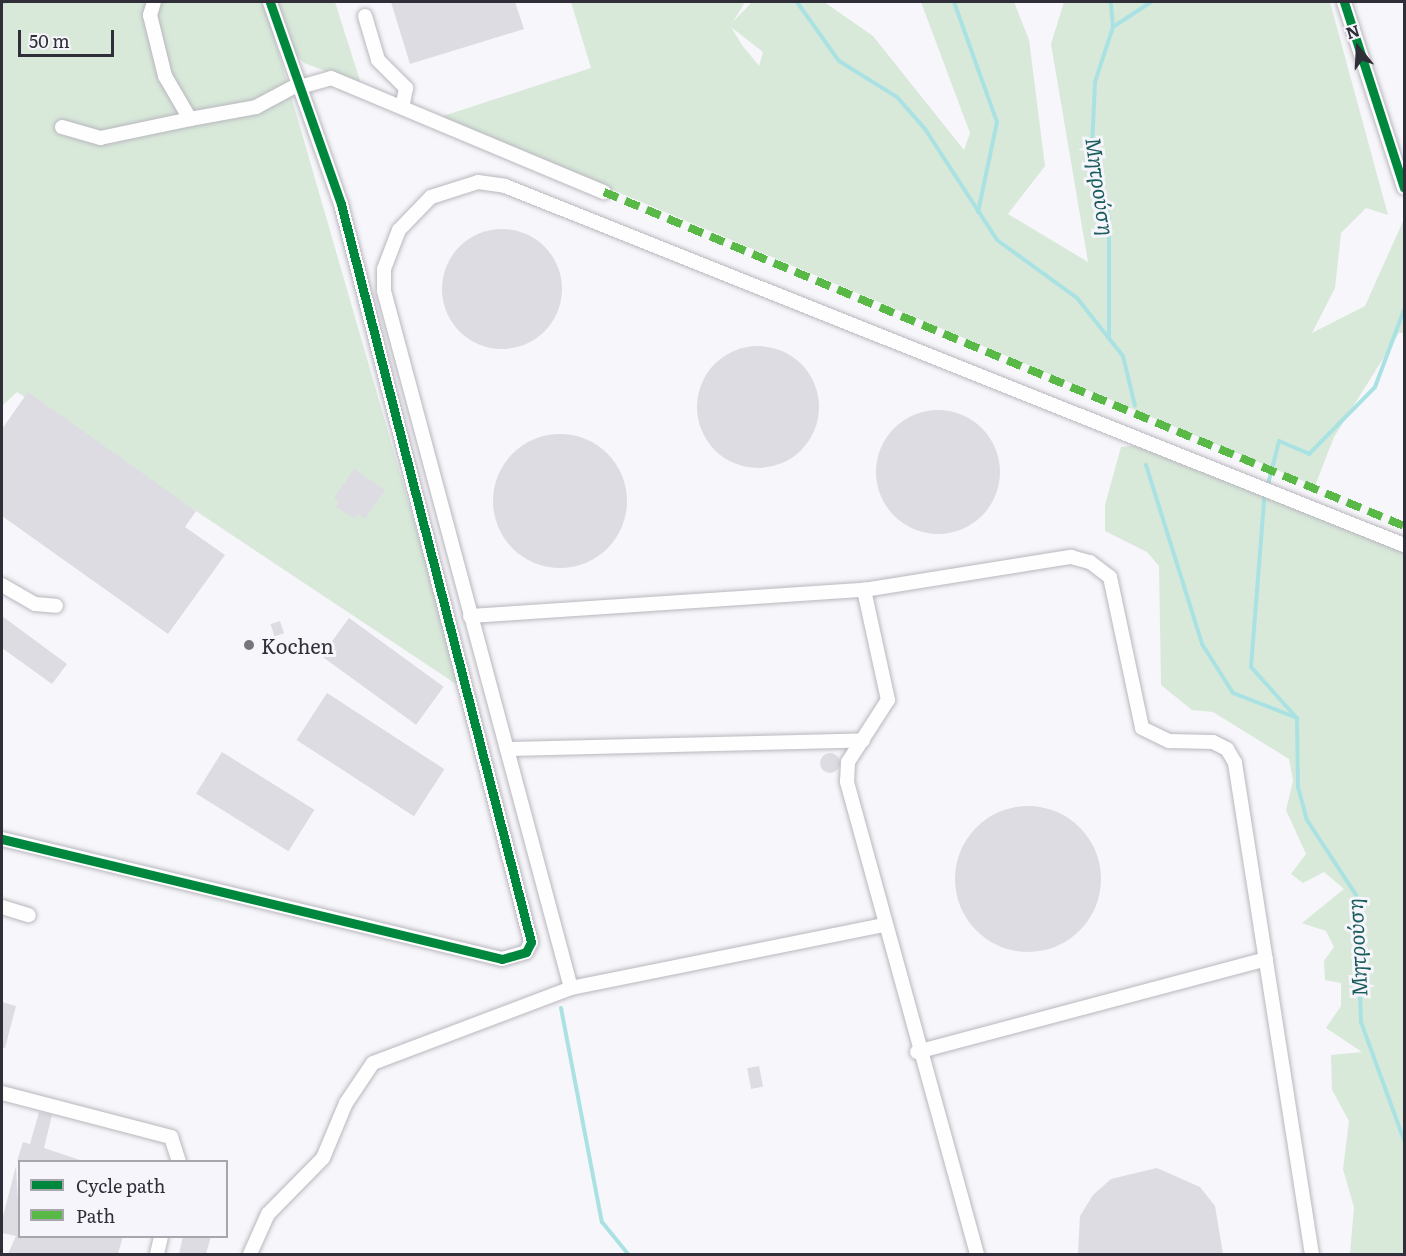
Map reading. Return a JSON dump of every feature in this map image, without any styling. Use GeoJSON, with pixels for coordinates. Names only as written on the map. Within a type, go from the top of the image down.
{"type":"FeatureCollection","features":[{"type":"Feature","properties":{"kind":"street"},"geometry":{"type":"LineString","coordinates":[[154,2],[150,15],[165,76],[190,119]]}},
{"type":"Feature","properties":{"kind":"street"},"geometry":{"type":"LineString","coordinates":[[2,839],[502,959],[526,952],[531,942],[341,204],[270,2]]}},
{"type":"Feature","properties":{"kind":"street"},"geometry":{"type":"LineString","coordinates":[[1344,2],[1404,188]]}},
{"type":"Feature","properties":{"kind":"street"},"geometry":{"type":"LineString","coordinates":[[365,16],[378,60],[406,88],[402,108]]}},
{"type":"Feature","properties":{"kind":"street"},"geometry":{"type":"LineString","coordinates":[[62,127],[100,138],[256,107],[300,86],[331,78],[604,192]]}},
{"type":"Feature","properties":{"kind":"street"},"geometry":{"type":"LineString","coordinates":[[571,988],[384,291],[384,269],[399,230],[412,211],[446,190],[478,182],[505,186],[1404,545]]}},
{"type":"Feature","properties":{"kind":"street"},"geometry":{"type":"LineString","coordinates":[[470,615],[864,590],[1071,557],[1104,571],[1113,584],[1142,728],[1169,741],[1213,742],[1227,748],[1235,763],[1312,1254]]}},
{"type":"Feature","properties":{"kind":"street"},"geometry":{"type":"LineString","coordinates":[[2,585],[35,604],[56,606]]}},
{"type":"Feature","properties":{"kind":"street"},"geometry":{"type":"LineString","coordinates":[[864,590],[888,700],[848,762],[847,782],[917,1052],[977,1254]]}},
{"type":"Feature","properties":{"kind":"street"},"geometry":{"type":"LineString","coordinates":[[507,749],[863,740]]}},
{"type":"Feature","properties":{"kind":"street"},"geometry":{"type":"LineString","coordinates":[[2,907],[29,915]]}},
{"type":"Feature","properties":{"kind":"street"},"geometry":{"type":"LineString","coordinates":[[250,1254],[268,1214],[323,1158],[346,1103],[373,1063],[571,988],[884,925]]}},
{"type":"Feature","properties":{"kind":"street"},"geometry":{"type":"LineString","coordinates":[[917,1052],[1266,959]]}},
{"type":"Feature","properties":{"kind":"street"},"geometry":{"type":"LineString","coordinates":[[2,1093],[171,1137],[179,1160]]}},
{"type":"Feature","properties":{"kind":"street"},"geometry":{"type":"LineString","coordinates":[[157,1254],[161,1238]]}},
{"type":"Feature","properties":{"kind":"green space"},"geometry":{"type":"Polygon","coordinates":[[[2,2],[264,2],[462,688],[17,392],[2,406],[2,2]]]}},
{"type":"Feature","properties":{"kind":"green space"},"geometry":{"type":"Polygon","coordinates":[[[276,2],[335,2],[361,84],[304,63],[295,54],[276,2]]]}},
{"type":"Feature","properties":{"kind":"green space"},"geometry":{"type":"Polygon","coordinates":[[[571,2],[745,2],[733,22],[752,2],[824,2],[873,36],[964,150],[970,133],[921,2],[1014,2],[1029,40],[1045,166],[1008,214],[1088,262],[1051,44],[1064,2],[1330,2],[1388,215],[1366,208],[1341,233],[1335,288],[1312,333],[1365,306],[1404,219],[1404,333],[1399,333],[1334,437],[1315,486],[440,117],[591,68],[571,2]],[[731,27],[759,66],[763,52],[731,27]]]}},
{"type":"Feature","properties":{"kind":"green space"},"geometry":{"type":"Polygon","coordinates":[[[1158,443],[1404,546],[1404,1254],[1350,1254],[1354,1207],[1343,1169],[1349,1121],[1332,1090],[1331,1055],[1362,1052],[1326,1028],[1341,1006],[1341,983],[1325,980],[1324,961],[1334,947],[1326,931],[1302,923],[1344,889],[1324,872],[1303,883],[1291,874],[1306,854],[1286,810],[1293,781],[1289,759],[1213,712],[1192,710],[1161,685],[1159,566],[1147,552],[1105,531],[1105,505],[1121,447],[1158,443]]]}},
{"type":"Feature","properties":{"kind":"building"},"geometry":{"type":"Polygon","coordinates":[[[391,2],[515,2],[524,29],[410,64],[391,2]]]}},
{"type":"Feature","properties":{"kind":"building"},"geometry":{"type":"Polygon","coordinates":[[[502,229],[525,233],[545,246],[558,266],[562,289],[558,312],[545,332],[525,345],[502,349],[479,345],[459,332],[446,312],[442,289],[446,266],[459,246],[479,233],[502,229]]]}},
{"type":"Feature","properties":{"kind":"building"},"geometry":{"type":"Polygon","coordinates":[[[758,346],[781,351],[801,364],[814,384],[819,407],[814,430],[801,450],[781,463],[758,468],[735,463],[715,450],[702,430],[697,407],[702,384],[715,364],[735,351],[758,346]]]}},
{"type":"Feature","properties":{"kind":"building"},"geometry":{"type":"Polygon","coordinates":[[[28,392],[196,511],[185,527],[225,555],[168,634],[2,516],[2,429],[28,392]]]}},
{"type":"Feature","properties":{"kind":"building"},"geometry":{"type":"Polygon","coordinates":[[[938,410],[962,415],[981,429],[995,448],[1000,472],[995,496],[981,515],[962,529],[938,534],[914,529],[895,515],[881,496],[876,472],[881,448],[895,429],[914,415],[938,410]]]}},
{"type":"Feature","properties":{"kind":"building"},"geometry":{"type":"Polygon","coordinates":[[[560,434],[586,439],[607,454],[622,475],[627,501],[622,527],[607,548],[586,563],[560,568],[534,563],[513,548],[498,527],[493,501],[498,475],[513,454],[534,439],[560,434]]]}},
{"type":"Feature","properties":{"kind":"building"},"geometry":{"type":"Polygon","coordinates":[[[354,469],[385,490],[365,519],[358,514],[355,519],[336,507],[339,502],[334,498],[354,469]]]}},
{"type":"Feature","properties":{"kind":"building"},"geometry":{"type":"Polygon","coordinates":[[[2,616],[67,664],[52,684],[2,648],[2,616]]]}},
{"type":"Feature","properties":{"kind":"building"},"geometry":{"type":"Polygon","coordinates":[[[349,618],[444,687],[416,725],[321,656],[349,618]]]}},
{"type":"Feature","properties":{"kind":"building"},"geometry":{"type":"Polygon","coordinates":[[[280,621],[284,633],[275,636],[270,624],[280,621]]]}},
{"type":"Feature","properties":{"kind":"building"},"geometry":{"type":"Polygon","coordinates":[[[327,693],[444,769],[414,816],[297,740],[327,693]]]}},
{"type":"Feature","properties":{"kind":"building"},"geometry":{"type":"Polygon","coordinates":[[[222,752],[314,810],[288,851],[196,794],[222,752]]]}},
{"type":"Feature","properties":{"kind":"building"},"geometry":{"type":"Polygon","coordinates":[[[830,753],[837,756],[840,763],[837,770],[830,773],[823,770],[820,763],[823,756],[830,753]]]}},
{"type":"Feature","properties":{"kind":"building"},"geometry":{"type":"Polygon","coordinates":[[[1028,806],[1056,811],[1080,827],[1096,851],[1101,879],[1096,907],[1080,931],[1056,947],[1028,952],[1000,947],[976,931],[960,907],[955,879],[960,851],[976,827],[1000,811],[1028,806]]]}},
{"type":"Feature","properties":{"kind":"building"},"geometry":{"type":"Polygon","coordinates":[[[2,1002],[16,1006],[5,1048],[2,1048],[2,1002]]]}},
{"type":"Feature","properties":{"kind":"building"},"geometry":{"type":"Polygon","coordinates":[[[759,1066],[763,1087],[751,1089],[747,1068],[759,1066]]]}},
{"type":"Feature","properties":{"kind":"building"},"geometry":{"type":"Polygon","coordinates":[[[39,1112],[52,1115],[44,1148],[80,1160],[17,1161],[23,1142],[30,1144],[39,1112]]]}},
{"type":"Feature","properties":{"kind":"building"},"geometry":{"type":"Polygon","coordinates":[[[16,1166],[18,1238],[122,1238],[118,1254],[8,1254],[16,1236],[2,1233],[2,1220],[16,1166]]]}},
{"type":"Feature","properties":{"kind":"building"},"geometry":{"type":"Polygon","coordinates":[[[1157,1168],[1200,1187],[1215,1206],[1223,1254],[1078,1254],[1080,1216],[1093,1195],[1111,1179],[1157,1168]]]}},
{"type":"Feature","properties":{"kind":"building"},"geometry":{"type":"Polygon","coordinates":[[[183,1238],[210,1238],[206,1254],[179,1254],[183,1238]]]}},
{"type":"Feature","properties":{"kind":"waterway","name":"Μητρούση"},"geometry":{"type":"LineString","coordinates":[[797,2],[839,61],[897,97],[925,129],[997,240],[1077,298],[1123,356],[1135,406]]}},
{"type":"Feature","properties":{"kind":"waterway","name":"Μητρούση"},"geometry":{"type":"LineString","coordinates":[[954,2],[997,122],[978,212]]}},
{"type":"Feature","properties":{"kind":"waterway","name":"Μητρούση"},"geometry":{"type":"LineString","coordinates":[[1109,338],[1109,219],[1092,146],[1095,82],[1113,27],[1111,2]]}},
{"type":"Feature","properties":{"kind":"waterway"},"geometry":{"type":"LineString","coordinates":[[1113,27],[1151,2]]}},
{"type":"Feature","properties":{"kind":"waterway"},"geometry":{"type":"LineString","coordinates":[[1295,716],[1251,667],[1264,500],[1279,441],[1309,454],[1375,387],[1404,310]]}},
{"type":"Feature","properties":{"kind":"waterway","name":"Μητρούση"},"geometry":{"type":"LineString","coordinates":[[1146,465],[1202,644],[1233,693],[1297,718],[1298,787],[1307,820],[1356,895],[1361,1022],[1404,1140]]}},
{"type":"Feature","properties":{"kind":"waterway"},"geometry":{"type":"LineString","coordinates":[[561,1008],[602,1222],[628,1254]]}},
{"type":"Feature","properties":{"kind":"marked path"},"geometry":{"type":"LineString","coordinates":[[604,192],[1404,526]]}},
{"type":"Feature","properties":{"kind":"cycle path"},"geometry":{"type":"LineString","coordinates":[[2,839],[502,959],[526,952],[531,942],[341,204],[270,2]]}},
{"type":"Feature","properties":{"kind":"cycle path"},"geometry":{"type":"LineString","coordinates":[[1344,2],[1404,188]]}},
{"type":"Feature","properties":{"kind":"place","name":"Kochen"},"geometry":{"type":"Point","coordinates":[249,645]}}]}
